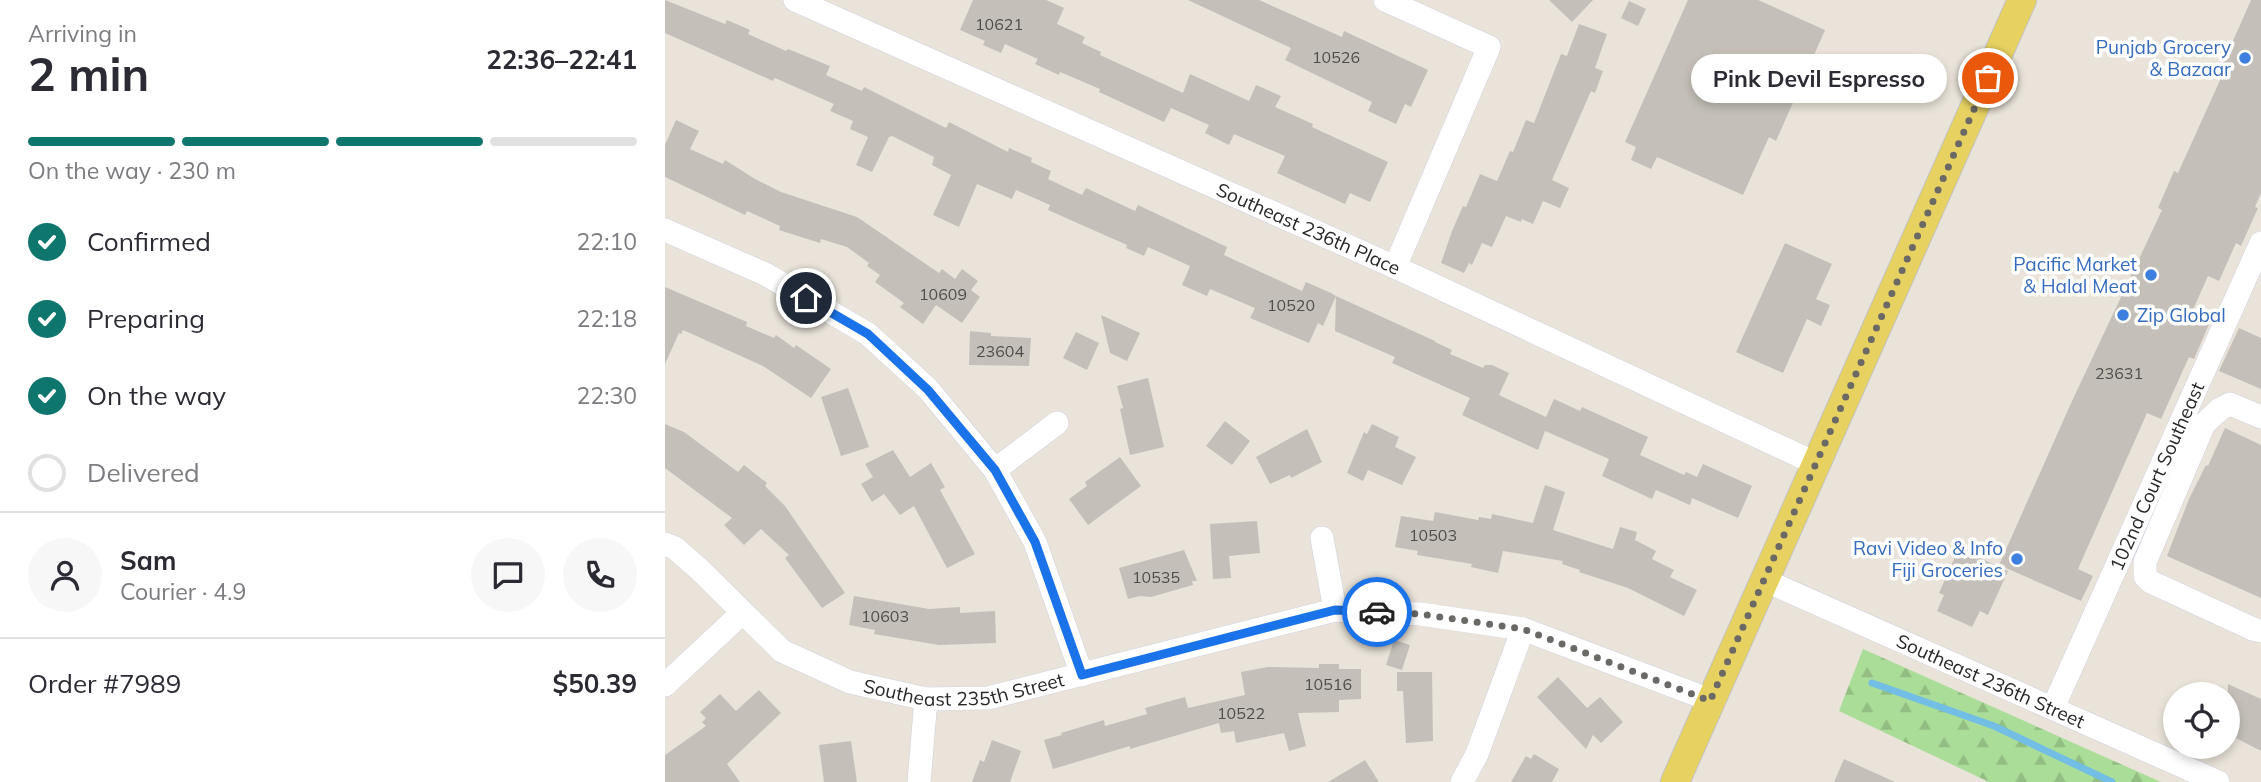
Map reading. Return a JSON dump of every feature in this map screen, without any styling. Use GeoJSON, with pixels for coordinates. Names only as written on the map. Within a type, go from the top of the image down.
{"type":"FeatureCollection","features":[{"type":"Feature","properties":{"kind":"main road"},"geometry":{"type":"LineString","coordinates":[[1675,782],[2022,0]]}},
{"type":"Feature","properties":{"kind":"street","name":"Southeast 236th Place"},"geometry":{"type":"LineString","coordinates":[[795,0],[1395,267],[1817,464]]}},
{"type":"Feature","properties":{"kind":"street"},"geometry":{"type":"LineString","coordinates":[[1385,0],[1489,47],[1395,267]]}},
{"type":"Feature","properties":{"kind":"street"},"geometry":{"type":"LineString","coordinates":[[665,230],[765,274],[868,334],[928,390],[995,470],[1035,542],[1082,675]]}},
{"type":"Feature","properties":{"kind":"street","name":"102nd Court Southeast"},"geometry":{"type":"LineString","coordinates":[[2053,709],[2261,243]]}},
{"type":"Feature","properties":{"kind":"street","name":"102nd Court Southeast"},"geometry":{"type":"LineString","coordinates":[[2261,416],[2230,404],[2220,409],[2204,424],[2145,562],[2145,576],[2151,582],[2261,631]]}},
{"type":"Feature","properties":{"kind":"street"},"geometry":{"type":"LineString","coordinates":[[995,470],[1057,423]]}},
{"type":"Feature","properties":{"kind":"street"},"geometry":{"type":"LineString","coordinates":[[1322,538],[1335,610]]}},
{"type":"Feature","properties":{"kind":"street","name":"Southeast 235th Street"},"geometry":{"type":"LineString","coordinates":[[665,544],[675,548],[700,570],[782,651],[850,682],[926,699],[988,698],[1335,610],[1420,614],[1523,629],[1710,701]]}},
{"type":"Feature","properties":{"kind":"street","name":"Southeast 236th Street"},"geometry":{"type":"LineString","coordinates":[[1764,580],[2218,782]]}},
{"type":"Feature","properties":{"kind":"street"},"geometry":{"type":"LineString","coordinates":[[665,685],[742,613]]}},
{"type":"Feature","properties":{"kind":"street"},"geometry":{"type":"LineString","coordinates":[[1462,782],[1477,754],[1523,629]]}},
{"type":"Feature","properties":{"kind":"street"},"geometry":{"type":"LineString","coordinates":[[919,782],[926,699]]}},
{"type":"Feature","properties":{"kind":"green space"},"geometry":{"type":"Polygon","coordinates":[[[1863,649],[2161,782],[1989,782],[1839,711],[1863,649]]]}},
{"type":"Feature","properties":{"kind":"building"},"geometry":{"type":"Polygon","coordinates":[[[665,0],[725,24],[727,20],[750,30],[748,34],[786,51],[788,49],[830,66],[826,75],[862,91],[864,87],[946,128],[949,122],[1008,152],[1009,148],[1032,158],[1031,162],[1051,171],[1048,179],[1082,195],[1086,188],[1135,211],[1138,205],[1227,247],[1224,255],[1302,291],[1306,282],[1331,293],[1336,296],[1323,326],[1318,323],[1309,343],[1250,318],[1255,308],[1210,289],[1207,296],[1182,285],[1190,266],[1148,247],[1144,256],[1126,248],[1127,245],[1048,210],[1050,205],[1016,190],[1012,199],[977,184],[959,227],[933,215],[951,175],[932,165],[934,157],[892,136],[889,137],[872,172],[856,165],[868,137],[850,129],[853,121],[830,111],[834,104],[775,78],[773,81],[665,33],[665,0]]]}},
{"type":"Feature","properties":{"kind":"building"},"geometry":{"type":"Polygon","coordinates":[[[973,0],[1046,0],[1064,8],[1057,24],[1085,37],[1082,43],[1101,52],[1100,55],[1183,93],[1190,74],[1249,101],[1256,85],[1281,96],[1275,107],[1388,162],[1370,202],[1350,193],[1345,204],[1277,173],[1285,156],[1234,134],[1229,145],[1205,133],[1209,125],[1171,108],[1164,122],[1099,92],[1100,89],[1035,64],[1038,59],[1005,44],[1001,53],[983,45],[985,41],[960,30],[973,0]]]}},
{"type":"Feature","properties":{"kind":"building"},"geometry":{"type":"Polygon","coordinates":[[[1188,0],[1259,0],[1342,37],[1344,31],[1428,70],[1411,107],[1405,104],[1396,124],[1368,111],[1372,102],[1285,60],[1291,48],[1188,0]]]}},
{"type":"Feature","properties":{"kind":"building"},"geometry":{"type":"Polygon","coordinates":[[[1549,0],[1593,0],[1572,22],[1549,0]]]}},
{"type":"Feature","properties":{"kind":"building"},"geometry":{"type":"Polygon","coordinates":[[[1688,0],[1758,0],[1825,30],[1776,141],[1769,137],[1743,195],[1657,157],[1651,169],[1631,160],[1636,147],[1625,142],[1688,0]]]}},
{"type":"Feature","properties":{"kind":"building"},"geometry":{"type":"Polygon","coordinates":[[[2251,0],[2261,0],[2261,193],[2255,207],[2258,208],[2241,246],[2236,243],[2219,281],[2208,276],[2191,314],[2210,322],[2194,359],[2189,357],[2161,419],[2147,413],[2078,569],[2093,576],[2081,601],[1999,565],[2162,210],[2158,208],[2174,171],[2178,173],[2221,78],[2217,77],[2251,0]]]}},
{"type":"Feature","properties":{"kind":"building"},"geometry":{"type":"Polygon","coordinates":[[[1629,1],[1646,9],[1638,26],[1621,18],[1629,1]]]}},
{"type":"Feature","properties":{"kind":"building"},"geometry":{"type":"Polygon","coordinates":[[[1579,24],[1607,34],[1595,68],[1603,71],[1595,93],[1591,91],[1552,180],[1569,188],[1560,208],[1543,201],[1533,224],[1506,216],[1492,247],[1482,243],[1472,265],[1469,263],[1464,273],[1441,263],[1452,231],[1480,174],[1497,181],[1526,120],[1534,123],[1561,54],[1567,56],[1579,24]]]}},
{"type":"Feature","properties":{"kind":"building"},"geometry":{"type":"Polygon","coordinates":[[[676,120],[699,131],[690,149],[723,164],[725,160],[781,192],[857,217],[939,273],[942,269],[955,279],[962,269],[978,281],[971,290],[980,297],[962,323],[936,305],[923,324],[900,307],[904,303],[875,282],[880,275],[847,247],[821,239],[820,243],[779,230],[780,226],[747,211],[745,215],[665,177],[665,145],[676,120]]]}},
{"type":"Feature","properties":{"kind":"building"},"geometry":{"type":"Polygon","coordinates":[[[1785,243],[1832,264],[1816,299],[1830,305],[1821,326],[1807,319],[1783,373],[1736,352],[1785,243]]]}},
{"type":"Feature","properties":{"kind":"building"},"geometry":{"type":"Polygon","coordinates":[[[665,287],[747,322],[746,326],[774,338],[776,335],[831,369],[811,398],[763,366],[683,330],[679,333],[665,364],[665,287]]]}},
{"type":"Feature","properties":{"kind":"building"},"geometry":{"type":"Polygon","coordinates":[[[1336,296],[1435,341],[1452,350],[1450,354],[1483,368],[1485,365],[1492,365],[1509,373],[1499,395],[1546,417],[1554,399],[1580,411],[1582,407],[1648,437],[1640,455],[1684,475],[1686,472],[1697,477],[1703,464],[1752,486],[1738,518],[1692,498],[1690,505],[1656,490],[1652,499],[1602,476],[1609,459],[1545,431],[1538,450],[1462,415],[1470,398],[1392,363],[1395,357],[1335,331],[1336,296]]]}},
{"type":"Feature","properties":{"kind":"building"},"geometry":{"type":"Polygon","coordinates":[[[1101,315],[1140,333],[1127,361],[1110,353],[1101,315]]]}},
{"type":"Feature","properties":{"kind":"building"},"geometry":{"type":"Polygon","coordinates":[[[2239,328],[2261,338],[2261,389],[2219,371],[2239,328]]]}},
{"type":"Feature","properties":{"kind":"building"},"geometry":{"type":"Polygon","coordinates":[[[970,331],[991,333],[991,336],[1031,338],[1029,366],[969,365],[970,331]]]}},
{"type":"Feature","properties":{"kind":"building"},"geometry":{"type":"Polygon","coordinates":[[[1076,332],[1099,343],[1087,370],[1063,358],[1076,332]]]}},
{"type":"Feature","properties":{"kind":"building"},"geometry":{"type":"Polygon","coordinates":[[[1148,378],[1164,447],[1130,455],[1117,386],[1148,378]]]}},
{"type":"Feature","properties":{"kind":"building"},"geometry":{"type":"Polygon","coordinates":[[[848,388],[869,447],[841,456],[821,397],[848,388]]]}},
{"type":"Feature","properties":{"kind":"building"},"geometry":{"type":"Polygon","coordinates":[[[1225,421],[1250,441],[1232,465],[1206,446],[1225,421]]]}},
{"type":"Feature","properties":{"kind":"building"},"geometry":{"type":"Polygon","coordinates":[[[665,424],[684,432],[738,472],[744,465],[767,483],[765,486],[785,506],[845,593],[822,608],[785,558],[789,555],[761,529],[744,545],[724,525],[732,518],[665,468],[665,424]]]}},
{"type":"Feature","properties":{"kind":"building"},"geometry":{"type":"Polygon","coordinates":[[[1372,424],[1399,437],[1395,447],[1416,457],[1402,485],[1368,470],[1363,481],[1347,473],[1364,432],[1367,434],[1372,424]]]}},
{"type":"Feature","properties":{"kind":"building"},"geometry":{"type":"Polygon","coordinates":[[[2225,428],[2261,445],[2261,598],[2167,556],[2189,499],[2225,428]]]}},
{"type":"Feature","properties":{"kind":"building"},"geometry":{"type":"Polygon","coordinates":[[[1307,429],[1322,462],[1291,478],[1290,475],[1270,484],[1256,457],[1307,429]]]}},
{"type":"Feature","properties":{"kind":"building"},"geometry":{"type":"Polygon","coordinates":[[[893,450],[910,477],[931,463],[945,487],[940,490],[975,554],[947,568],[914,506],[900,515],[884,494],[872,502],[861,484],[873,477],[865,464],[893,450]]]}},
{"type":"Feature","properties":{"kind":"building"},"geometry":{"type":"Polygon","coordinates":[[[1120,457],[1141,486],[1088,525],[1069,499],[1087,486],[1085,482],[1120,457]]]}},
{"type":"Feature","properties":{"kind":"building"},"geometry":{"type":"Polygon","coordinates":[[[1545,485],[1565,492],[1553,530],[1613,549],[1620,527],[1637,532],[1635,540],[1656,551],[1652,559],[1674,570],[1670,577],[1697,590],[1684,616],[1628,588],[1579,572],[1580,570],[1562,564],[1563,561],[1503,551],[1498,573],[1471,567],[1472,564],[1417,555],[1418,551],[1395,547],[1401,516],[1433,521],[1435,512],[1478,520],[1479,517],[1491,519],[1492,514],[1533,523],[1545,485]]]}},
{"type":"Feature","properties":{"kind":"building"},"geometry":{"type":"Polygon","coordinates":[[[1257,521],[1260,553],[1229,556],[1231,578],[1213,579],[1210,524],[1257,521]]]}},
{"type":"Feature","properties":{"kind":"building"},"geometry":{"type":"Polygon","coordinates":[[[1959,548],[2008,571],[1988,615],[1980,611],[1972,627],[1937,611],[1944,595],[1939,593],[1959,548]]]}},
{"type":"Feature","properties":{"kind":"building"},"geometry":{"type":"Polygon","coordinates":[[[1184,550],[1197,581],[1192,581],[1193,585],[1151,597],[1128,599],[1119,568],[1184,550]]]}},
{"type":"Feature","properties":{"kind":"building"},"geometry":{"type":"Polygon","coordinates":[[[854,596],[929,609],[960,607],[960,613],[995,611],[996,643],[939,645],[874,634],[875,630],[849,625],[854,596]]]}},
{"type":"Feature","properties":{"kind":"building"},"geometry":{"type":"Polygon","coordinates":[[[1394,640],[1410,645],[1402,670],[1386,665],[1394,640]]]}},
{"type":"Feature","properties":{"kind":"building"},"geometry":{"type":"Polygon","coordinates":[[[1319,664],[1339,664],[1339,669],[1361,669],[1361,699],[1339,700],[1339,712],[1298,713],[1306,746],[1289,751],[1284,733],[1236,743],[1234,731],[1221,733],[1219,723],[1053,769],[1044,740],[1062,735],[1061,733],[1104,720],[1105,726],[1147,714],[1145,708],[1185,697],[1188,708],[1245,695],[1241,672],[1268,667],[1319,668],[1319,664]]]}},
{"type":"Feature","properties":{"kind":"building"},"geometry":{"type":"Polygon","coordinates":[[[1397,672],[1432,672],[1433,741],[1406,743],[1403,691],[1397,691],[1397,672]]]}},
{"type":"Feature","properties":{"kind":"building"},"geometry":{"type":"Polygon","coordinates":[[[1558,677],[1587,708],[1600,697],[1623,722],[1601,743],[1593,735],[1586,749],[1537,697],[1558,677]]]}},
{"type":"Feature","properties":{"kind":"building"},"geometry":{"type":"Polygon","coordinates":[[[2240,689],[2261,699],[2261,751],[2240,740],[2240,689]]]}},
{"type":"Feature","properties":{"kind":"building"},"geometry":{"type":"Polygon","coordinates":[[[759,690],[781,713],[727,764],[740,782],[665,782],[665,755],[706,726],[702,722],[706,718],[700,712],[720,694],[736,711],[759,690]]]}},
{"type":"Feature","properties":{"kind":"building"},"geometry":{"type":"Polygon","coordinates":[[[992,740],[1021,751],[1010,782],[972,782],[980,760],[984,762],[992,740]]]}},
{"type":"Feature","properties":{"kind":"building"},"geometry":{"type":"Polygon","coordinates":[[[851,741],[857,782],[824,782],[819,745],[851,741]]]}},
{"type":"Feature","properties":{"kind":"building"},"geometry":{"type":"Polygon","coordinates":[[[1534,754],[1559,769],[1552,782],[1511,782],[1526,756],[1531,759],[1534,754]]]}},
{"type":"Feature","properties":{"kind":"building"},"geometry":{"type":"Polygon","coordinates":[[[1844,759],[1895,782],[1834,782],[1844,759]]]}},
{"type":"Feature","properties":{"kind":"building"},"geometry":{"type":"Polygon","coordinates":[[[1365,760],[1379,782],[1328,782],[1365,760]]]}},
{"type":"Feature","properties":{"kind":"waterway"},"geometry":{"type":"LineString","coordinates":[[1872,683],[1994,726],[2112,782]]}},
{"type":"Feature","properties":{"kind":"way so far"},"geometry":{"type":"LineString","coordinates":[[1377,612],[1420,614],[1523,629],[1710,701],[1988,78]]}},
{"type":"Feature","properties":{"kind":"place","name":"Punjab Grocery & Bazaar"},"geometry":{"type":"Point","coordinates":[2245,58]}},
{"type":"Feature","properties":{"kind":"place","name":"Pink Devil Espresso"},"geometry":{"type":"Point","coordinates":[1988,78]}},
{"type":"Feature","properties":{"kind":"place","name":"Pacific Market & Halal Meat"},"geometry":{"type":"Point","coordinates":[2151,275]}},
{"type":"Feature","properties":{"kind":"place","name":"Zip Global"},"geometry":{"type":"Point","coordinates":[2123,315]}},
{"type":"Feature","properties":{"kind":"place","name":"Ravi Video & Info Fiji Groceries"},"geometry":{"type":"Point","coordinates":[2017,559]}},
{"type":"Feature","properties":{"kind":"route"},"geometry":{"type":"LineString","coordinates":[[806,298],[868,334],[928,390],[995,470],[1035,542],[1082,675],[1335,610],[1377,612]]}}]}
